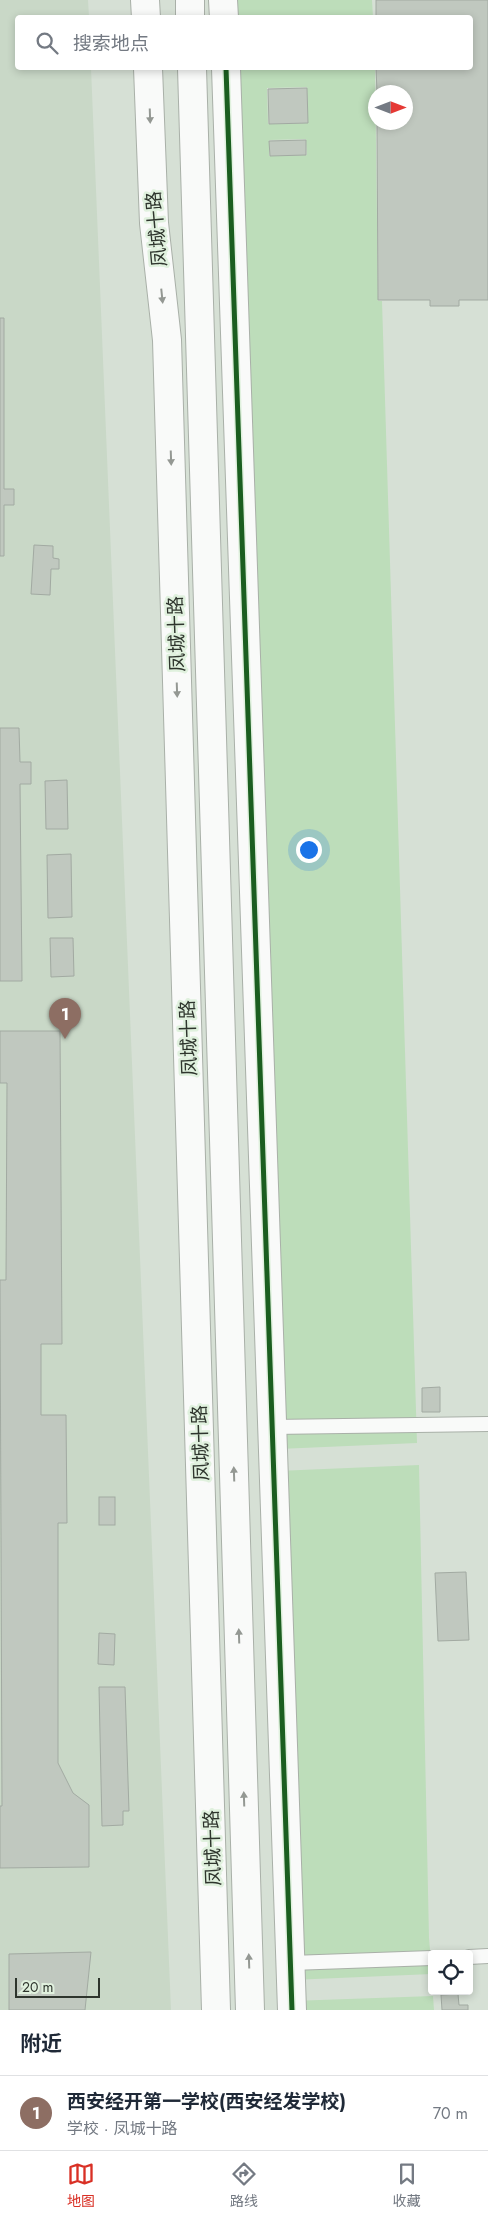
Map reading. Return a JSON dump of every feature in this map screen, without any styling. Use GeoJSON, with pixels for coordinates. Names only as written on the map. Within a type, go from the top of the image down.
{"type":"FeatureCollection","features":[{"type":"Feature","properties":{"kind":"main road"},"geometry":{"type":"LineString","coordinates":[[145,0],[146,15]]}},
{"type":"Feature","properties":{"kind":"main road"},"geometry":{"type":"LineString","coordinates":[[190,0],[190,15]]}},
{"type":"Feature","properties":{"kind":"main road"},"geometry":{"type":"LineString","coordinates":[[223,0],[224,15]]}},
{"type":"Feature","properties":{"kind":"main road","name":"凤城十路"},"geometry":{"type":"LineString","coordinates":[[148,70],[154,223],[168,350],[216,2010]]}},
{"type":"Feature","properties":{"kind":"main road","name":"凤城十路"},"geometry":{"type":"LineString","coordinates":[[192,70],[250,2010]]}},
{"type":"Feature","properties":{"kind":"main road"},"geometry":{"type":"LineString","coordinates":[[226,70],[292,2010]]}},
{"type":"Feature","properties":{"kind":"lane"},"geometry":{"type":"LineString","coordinates":[[272,1427],[488,1424]]}},
{"type":"Feature","properties":{"kind":"lane"},"geometry":{"type":"LineString","coordinates":[[473,1957],[488,1956]]}},
{"type":"Feature","properties":{"kind":"lane"},"geometry":{"type":"LineString","coordinates":[[291,1963],[428,1958]]}},
{"type":"Feature","properties":{"kind":"shaded area"},"geometry":{"type":"Polygon","coordinates":[[[0,0],[88,0],[89,15],[15,15],[15,70],[91,70],[171,2010],[0,2010],[0,0]]]}},
{"type":"Feature","properties":{"kind":"green space"},"geometry":{"type":"Polygon","coordinates":[[[230,0],[372,0],[373,15],[231,15],[230,0]]]}},
{"type":"Feature","properties":{"kind":"green space"},"geometry":{"type":"Polygon","coordinates":[[[233,70],[375,70],[375,85],[368,85],[368,130],[376,130],[378,301],[382,301],[417,1443],[279,1449],[233,70]],[[307,87],[267,88],[268,124],[308,123],[307,87]],[[306,139],[269,140],[269,156],[307,155],[306,139]]]}},
{"type":"Feature","properties":{"kind":"green space"},"geometry":{"type":"Polygon","coordinates":[[[419,1465],[430,1950],[428,1950],[428,1974],[291,1980],[277,1471],[419,1465]]]}},
{"type":"Feature","properties":{"kind":"green space"},"geometry":{"type":"Polygon","coordinates":[[[433,1996],[434,2010],[291,2010],[291,2001],[433,1996]]]}},
{"type":"Feature","properties":{"kind":"building"},"geometry":{"type":"Polygon","coordinates":[[[376,0],[488,0],[488,300],[459,300],[459,306],[430,306],[430,300],[378,300],[377,130],[413,130],[413,85],[377,85],[376,70],[473,70],[473,15],[376,15],[376,0]]]}},
{"type":"Feature","properties":{"kind":"building"},"geometry":{"type":"Polygon","coordinates":[[[307,88],[308,123],[269,124],[268,89],[307,88]]]}},
{"type":"Feature","properties":{"kind":"building"},"geometry":{"type":"Polygon","coordinates":[[[306,140],[306,155],[270,156],[269,141],[306,140]]]}},
{"type":"Feature","properties":{"kind":"building"},"geometry":{"type":"Polygon","coordinates":[[[0,318],[4,318],[4,489],[14,489],[14,505],[4,505],[4,556],[0,556],[0,318]]]}},
{"type":"Feature","properties":{"kind":"building"},"geometry":{"type":"Polygon","coordinates":[[[34,545],[53,546],[53,558],[59,559],[59,569],[51,569],[50,595],[31,594],[34,545]]]}},
{"type":"Feature","properties":{"kind":"building"},"geometry":{"type":"Polygon","coordinates":[[[0,728],[19,728],[20,762],[31,762],[31,784],[20,784],[22,981],[0,981],[0,728]]]}},
{"type":"Feature","properties":{"kind":"building"},"geometry":{"type":"Polygon","coordinates":[[[67,780],[68,829],[46,829],[45,781],[67,780]]]}},
{"type":"Feature","properties":{"kind":"building"},"geometry":{"type":"Polygon","coordinates":[[[71,854],[72,917],[48,918],[47,855],[71,854]]]}},
{"type":"Feature","properties":{"kind":"building"},"geometry":{"type":"Polygon","coordinates":[[[50,938],[73,938],[74,976],[51,977],[50,938]]]}},
{"type":"Feature","properties":{"kind":"building"},"geometry":{"type":"Polygon","coordinates":[[[0,1031],[60,1031],[62,1344],[41,1344],[41,1415],[66,1415],[67,1523],[58,1523],[58,1763],[73,1793],[89,1805],[89,1867],[0,1868],[0,1806],[2,1806],[0,1280],[6,1280],[7,1083],[0,1083],[0,1031]]]}},
{"type":"Feature","properties":{"kind":"building"},"geometry":{"type":"Polygon","coordinates":[[[440,1387],[440,1412],[422,1412],[422,1388],[440,1387]]]}},
{"type":"Feature","properties":{"kind":"building"},"geometry":{"type":"Polygon","coordinates":[[[99,1497],[115,1497],[115,1525],[99,1525],[99,1497]]]}},
{"type":"Feature","properties":{"kind":"building"},"geometry":{"type":"Polygon","coordinates":[[[466,1572],[469,1640],[438,1641],[435,1573],[466,1572]]]}},
{"type":"Feature","properties":{"kind":"building"},"geometry":{"type":"Polygon","coordinates":[[[99,1633],[115,1634],[114,1665],[98,1664],[99,1633]]]}},
{"type":"Feature","properties":{"kind":"building"},"geometry":{"type":"Polygon","coordinates":[[[99,1687],[125,1687],[129,1811],[123,1811],[123,1825],[102,1826],[99,1687]]]}},
{"type":"Feature","properties":{"kind":"building"},"geometry":{"type":"Polygon","coordinates":[[[91,1952],[85,2010],[9,2010],[9,1954],[91,1952]]]}},
{"type":"Feature","properties":{"kind":"building"},"geometry":{"type":"Polygon","coordinates":[[[441,1995],[458,1995],[459,2005],[468,2005],[468,2010],[442,2010],[441,1995]]]}},
{"type":"Feature","properties":{"kind":"cycle path"},"geometry":{"type":"LineString","coordinates":[[226,70],[292,2010]]}},
{"type":"Feature","properties":{"kind":"place","name":"西安经开第一学校(西安经发学校)"},"geometry":{"type":"Point","coordinates":[65,1039]}}]}
